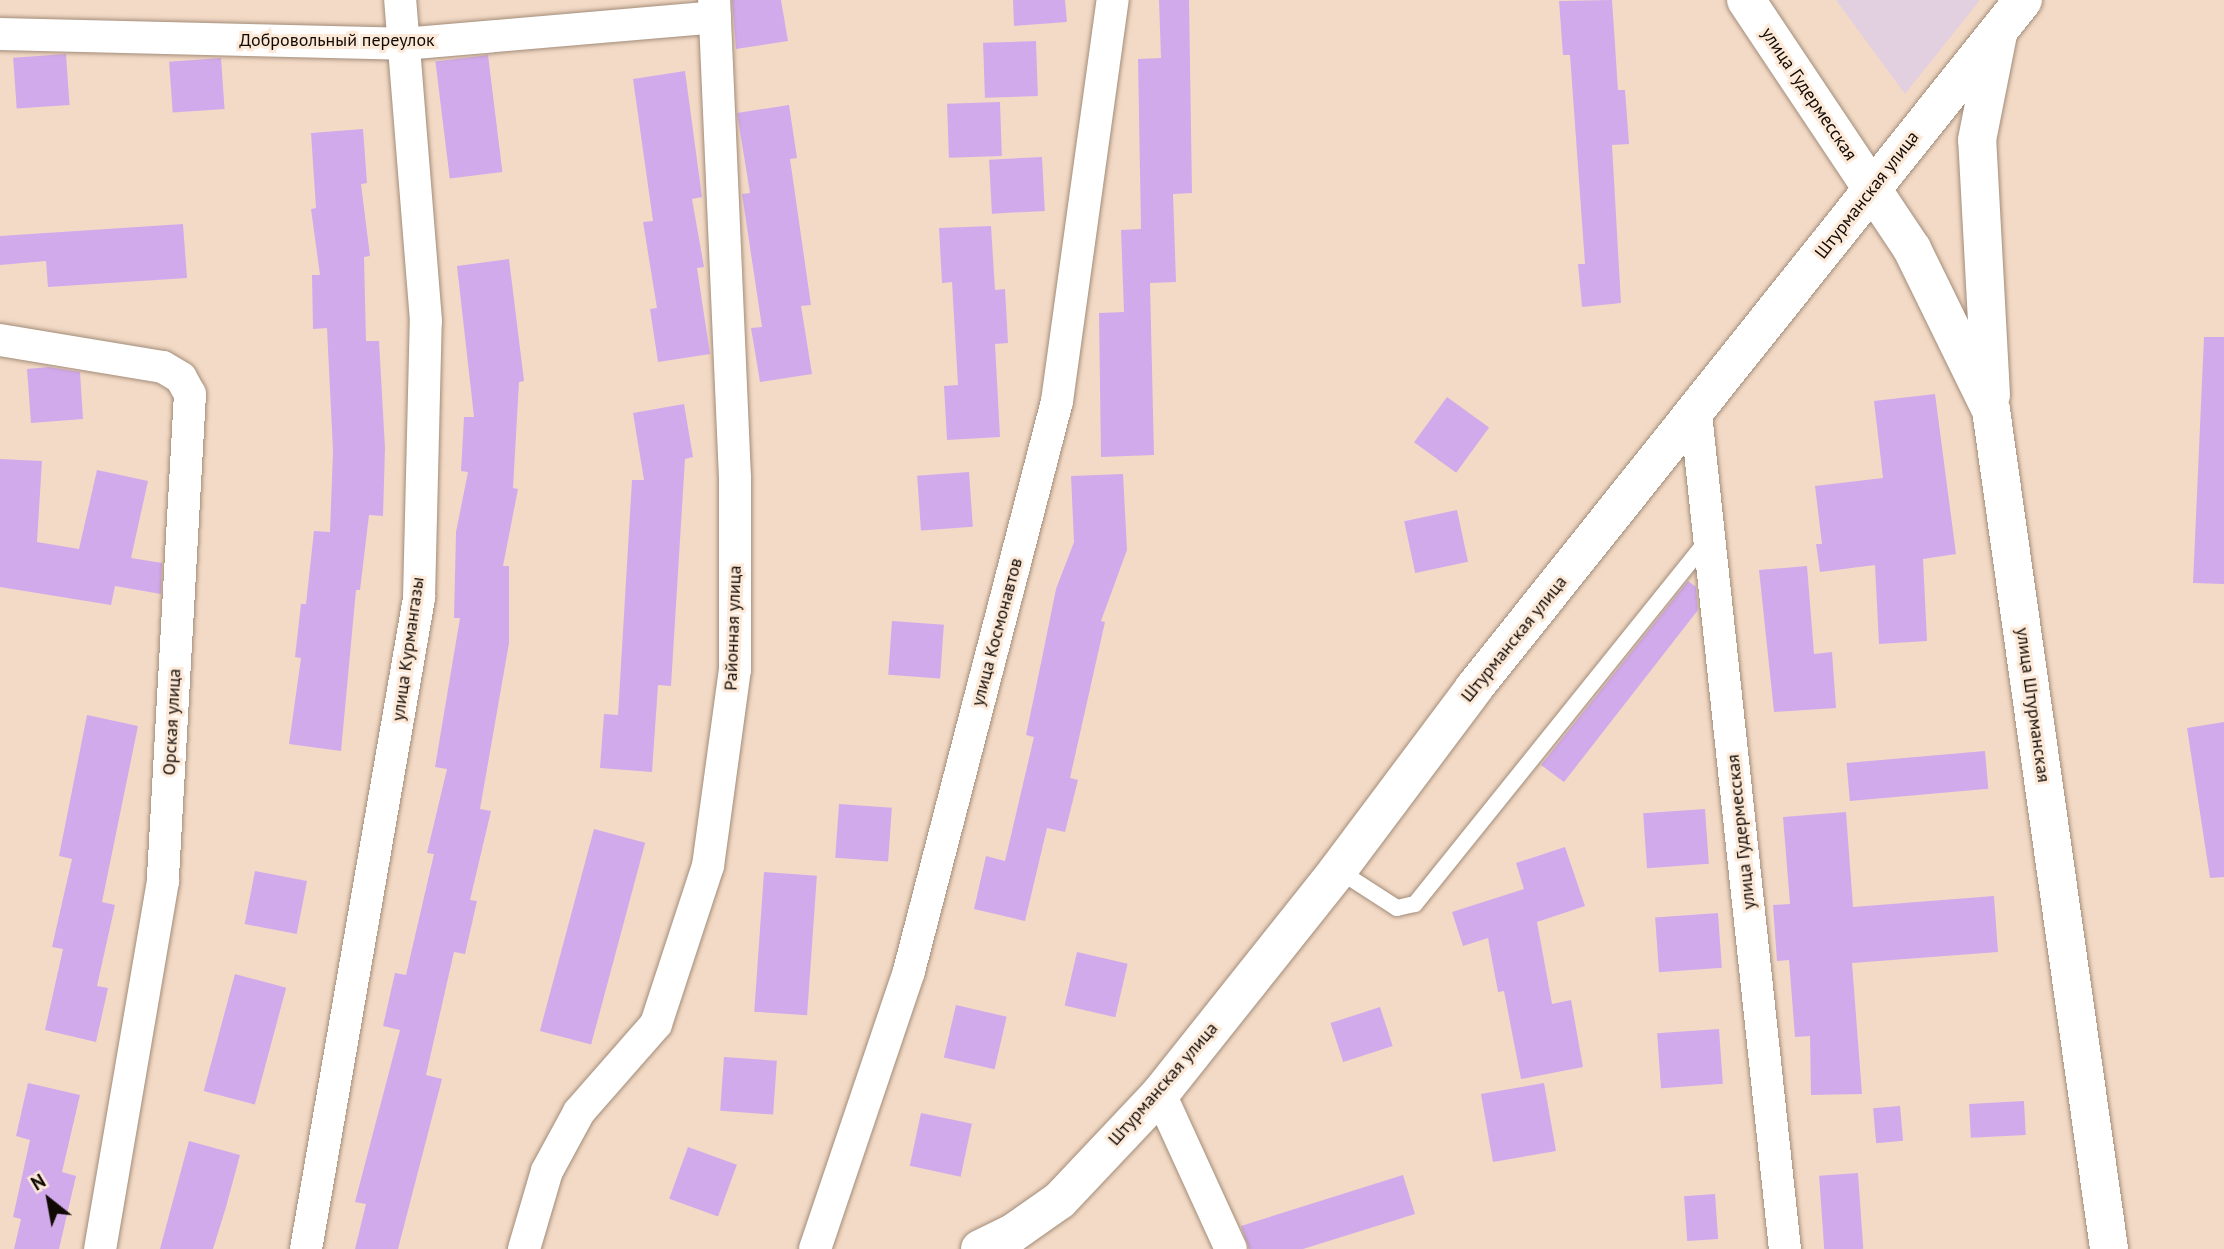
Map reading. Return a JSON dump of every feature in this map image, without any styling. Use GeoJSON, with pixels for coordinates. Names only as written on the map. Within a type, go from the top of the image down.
{"type":"FeatureCollection","features":[{"type":"Feature","properties":{"kind":"main road","name":"улица Гудермесская"},"geometry":{"type":"LineString","coordinates":[[1746,0],[1872,188]]}},
{"type":"Feature","properties":{"kind":"main road","name":"Штурманская улица"},"geometry":{"type":"LineString","coordinates":[[980,1249],[1013,1233],[1059,1200],[1160,1094],[1338,870],[1474,688],[1696,414],[2023,0]]}},
{"type":"Feature","properties":{"kind":"main road"},"geometry":{"type":"LineString","coordinates":[[1993,418],[1977,139],[1999,30]]}},
{"type":"Feature","properties":{"kind":"main road","name":"улица Штурманская"},"geometry":{"type":"LineString","coordinates":[[1872,188],[1912,249],[1993,418],[2109,1249]]}},
{"type":"Feature","properties":{"kind":"street","name":"улица Курмангазы"},"geometry":{"type":"LineString","coordinates":[[306,1249],[419,598],[426,321],[400,0]]}},
{"type":"Feature","properties":{"kind":"street","name":"улица Космонавтов"},"geometry":{"type":"LineString","coordinates":[[815,1249],[909,971],[1057,401],[1113,24],[1113,0]]}},
{"type":"Feature","properties":{"kind":"street","name":"Добровольный переулок"},"geometry":{"type":"LineString","coordinates":[[0,34],[403,44],[714,8]]}},
{"type":"Feature","properties":{"kind":"street","name":"Районная улица"},"geometry":{"type":"LineString","coordinates":[[524,1249],[547,1171],[579,1112],[656,1024],[708,866],[735,670],[735,478],[714,8]]}},
{"type":"Feature","properties":{"kind":"street","name":"Орская улица"},"geometry":{"type":"LineString","coordinates":[[0,340],[163,367],[181,378],[190,394],[163,881],[100,1249]]}},
{"type":"Feature","properties":{"kind":"street","name":"улица Гудермесская"},"geometry":{"type":"LineString","coordinates":[[1696,414],[1785,1249]]}},
{"type":"Feature","properties":{"kind":"street"},"geometry":{"type":"LineString","coordinates":[[1160,1094],[1231,1249]]}},
{"type":"Feature","properties":{"kind":"lane"},"geometry":{"type":"LineString","coordinates":[[1338,870],[1397,908],[1415,904],[1709,538]]}},
{"type":"Feature","properties":{"kind":"shaded area"},"geometry":{"type":"Polygon","coordinates":[[[1836,0],[1980,0],[1905,94],[1836,0]]]}},
{"type":"Feature","properties":{"kind":"building"},"geometry":{"type":"Polygon","coordinates":[[[732,0],[781,0],[788,41],[736,49],[732,0]]]}},
{"type":"Feature","properties":{"kind":"building"},"geometry":{"type":"Polygon","coordinates":[[[1013,0],[1065,0],[1067,22],[1014,26],[1013,0]]]}},
{"type":"Feature","properties":{"kind":"building"},"geometry":{"type":"Polygon","coordinates":[[[1159,0],[1189,0],[1192,193],[1173,194],[1176,282],[1150,283],[1154,455],[1101,457],[1099,313],[1124,312],[1121,230],[1141,229],[1138,59],[1161,58],[1159,0]]]}},
{"type":"Feature","properties":{"kind":"building"},"geometry":{"type":"Polygon","coordinates":[[[1612,0],[1618,90],[1625,90],[1629,144],[1612,145],[1621,303],[1582,307],[1578,264],[1585,264],[1570,55],[1563,55],[1559,1],[1612,0]]]}},
{"type":"Feature","properties":{"kind":"building"},"geometry":{"type":"Polygon","coordinates":[[[1036,41],[1038,96],[985,98],[983,43],[1036,41]]]}},
{"type":"Feature","properties":{"kind":"building"},"geometry":{"type":"Polygon","coordinates":[[[66,54],[70,105],[17,109],[13,58],[66,54]]]}},
{"type":"Feature","properties":{"kind":"building"},"geometry":{"type":"Polygon","coordinates":[[[488,55],[502,172],[450,179],[435,61],[488,55]]]}},
{"type":"Feature","properties":{"kind":"building"},"geometry":{"type":"Polygon","coordinates":[[[221,58],[225,109],[173,113],[169,62],[221,58]]]}},
{"type":"Feature","properties":{"kind":"building"},"geometry":{"type":"Polygon","coordinates":[[[685,71],[702,197],[692,199],[704,267],[697,268],[710,354],[658,362],[650,309],[657,308],[643,222],[653,221],[633,79],[685,71]]]}},
{"type":"Feature","properties":{"kind":"building"},"geometry":{"type":"Polygon","coordinates":[[[1000,102],[1002,156],[949,158],[947,104],[1000,102]]]}},
{"type":"Feature","properties":{"kind":"building"},"geometry":{"type":"Polygon","coordinates":[[[789,105],[797,158],[790,159],[811,305],[801,306],[812,374],[760,382],[751,328],[762,327],[742,194],[750,193],[737,113],[789,105]]]}},
{"type":"Feature","properties":{"kind":"building"},"geometry":{"type":"Polygon","coordinates":[[[363,129],[367,183],[361,184],[370,256],[364,257],[366,341],[379,341],[385,448],[383,516],[369,515],[360,590],[356,590],[341,751],[289,744],[301,658],[295,657],[301,604],[306,604],[314,531],[330,532],[333,451],[327,328],[313,329],[312,275],[320,275],[311,209],[316,208],[311,133],[363,129]]]}},
{"type":"Feature","properties":{"kind":"building"},"geometry":{"type":"Polygon","coordinates":[[[1042,157],[1045,211],[992,214],[989,160],[1042,157]]]}},
{"type":"Feature","properties":{"kind":"building"},"geometry":{"type":"Polygon","coordinates":[[[183,224],[187,278],[48,287],[46,261],[0,265],[0,236],[183,224]]]}},
{"type":"Feature","properties":{"kind":"building"},"geometry":{"type":"Polygon","coordinates":[[[991,226],[995,290],[1005,289],[1008,343],[995,344],[1000,437],[947,440],[944,386],[958,385],[952,282],[942,283],[939,228],[991,226]]]}},
{"type":"Feature","properties":{"kind":"building"},"geometry":{"type":"Polygon","coordinates":[[[509,259],[524,381],[519,382],[513,488],[518,489],[503,566],[509,566],[509,643],[480,809],[491,811],[470,900],[477,901],[465,954],[454,952],[426,1075],[442,1079],[398,1249],[355,1249],[366,1204],[355,1202],[400,1030],[383,1026],[395,973],[406,975],[434,854],[427,853],[447,769],[435,767],[460,618],[454,618],[456,532],[468,472],[461,471],[464,417],[474,417],[457,266],[509,259]]]}},
{"type":"Feature","properties":{"kind":"building"},"geometry":{"type":"Polygon","coordinates":[[[2204,337],[2224,337],[2224,584],[2193,583],[2204,337]]]}},
{"type":"Feature","properties":{"kind":"building"},"geometry":{"type":"Polygon","coordinates":[[[49,367],[80,372],[83,419],[31,423],[27,369],[49,367]]]}},
{"type":"Feature","properties":{"kind":"building"},"geometry":{"type":"Polygon","coordinates":[[[1935,394],[1956,554],[1923,559],[1927,641],[1879,644],[1875,565],[1820,572],[1816,544],[1822,544],[1815,486],[1883,478],[1874,401],[1935,394]]]}},
{"type":"Feature","properties":{"kind":"building"},"geometry":{"type":"Polygon","coordinates":[[[1447,397],[1489,428],[1456,473],[1414,442],[1447,397]]]}},
{"type":"Feature","properties":{"kind":"building"},"geometry":{"type":"Polygon","coordinates":[[[684,404],[693,457],[685,459],[671,686],[658,685],[652,772],[600,768],[604,714],[618,715],[632,480],[644,480],[633,413],[684,404]]]}},
{"type":"Feature","properties":{"kind":"building"},"geometry":{"type":"Polygon","coordinates":[[[0,459],[42,461],[37,542],[79,549],[97,470],[148,481],[131,558],[162,563],[161,594],[115,586],[111,605],[0,587],[0,459]]]}},
{"type":"Feature","properties":{"kind":"building"},"geometry":{"type":"Polygon","coordinates":[[[969,472],[973,527],[921,530],[917,476],[969,472]]]}},
{"type":"Feature","properties":{"kind":"building"},"geometry":{"type":"Polygon","coordinates":[[[1123,474],[1127,550],[1101,621],[1105,622],[1070,778],[1078,780],[1065,832],[1047,828],[1025,921],[974,909],[986,856],[1005,861],[1034,737],[1026,735],[1056,589],[1074,542],[1071,476],[1123,474]]]}},
{"type":"Feature","properties":{"kind":"building"},"geometry":{"type":"Polygon","coordinates":[[[1457,510],[1468,562],[1415,573],[1404,521],[1457,510]]]}},
{"type":"Feature","properties":{"kind":"building"},"geometry":{"type":"Polygon","coordinates":[[[1807,566],[1814,654],[1832,652],[1836,708],[1774,712],[1759,570],[1807,566]]]}},
{"type":"Feature","properties":{"kind":"building"},"geometry":{"type":"Polygon","coordinates":[[[1688,581],[1696,587],[1698,610],[1564,782],[1541,765],[1688,581]]]}},
{"type":"Feature","properties":{"kind":"building"},"geometry":{"type":"Polygon","coordinates":[[[892,621],[944,625],[940,678],[888,675],[892,621]]]}},
{"type":"Feature","properties":{"kind":"building"},"geometry":{"type":"Polygon","coordinates":[[[87,715],[138,726],[102,902],[115,905],[97,986],[108,988],[96,1042],[45,1030],[63,949],[52,947],[72,859],[59,856],[87,715]]]}},
{"type":"Feature","properties":{"kind":"building"},"geometry":{"type":"Polygon","coordinates":[[[2224,722],[2224,877],[2210,878],[2187,728],[2224,722]]]}},
{"type":"Feature","properties":{"kind":"building"},"geometry":{"type":"Polygon","coordinates":[[[1985,751],[1988,789],[1850,801],[1847,763],[1985,751]]]}},
{"type":"Feature","properties":{"kind":"building"},"geometry":{"type":"Polygon","coordinates":[[[839,804],[892,808],[888,862],[835,858],[839,804]]]}},
{"type":"Feature","properties":{"kind":"building"},"geometry":{"type":"Polygon","coordinates":[[[1705,809],[1709,864],[1647,868],[1643,813],[1705,809]]]}},
{"type":"Feature","properties":{"kind":"building"},"geometry":{"type":"Polygon","coordinates":[[[1846,812],[1853,907],[1994,896],[1998,952],[1852,963],[1862,1094],[1811,1095],[1810,1036],[1795,1037],[1789,960],[1777,961],[1773,905],[1790,904],[1783,817],[1846,812]]]}},
{"type":"Feature","properties":{"kind":"building"},"geometry":{"type":"Polygon","coordinates":[[[594,829],[645,843],[591,1045],[540,1031],[594,829]]]}},
{"type":"Feature","properties":{"kind":"building"},"geometry":{"type":"Polygon","coordinates":[[[1565,847],[1585,906],[1537,922],[1552,1004],[1571,1000],[1583,1067],[1521,1079],[1504,991],[1498,992],[1488,938],[1463,946],[1452,912],[1524,889],[1516,863],[1565,847]]]}},
{"type":"Feature","properties":{"kind":"building"},"geometry":{"type":"Polygon","coordinates":[[[255,871],[307,881],[297,934],[245,924],[255,871]]]}},
{"type":"Feature","properties":{"kind":"building"},"geometry":{"type":"Polygon","coordinates":[[[764,872],[817,876],[807,1015],[754,1012],[764,872]]]}},
{"type":"Feature","properties":{"kind":"building"},"geometry":{"type":"Polygon","coordinates":[[[1718,913],[1722,968],[1659,972],[1655,917],[1718,913]]]}},
{"type":"Feature","properties":{"kind":"building"},"geometry":{"type":"Polygon","coordinates":[[[1077,952],[1128,964],[1115,1017],[1065,1006],[1077,952]]]}},
{"type":"Feature","properties":{"kind":"building"},"geometry":{"type":"Polygon","coordinates":[[[235,974],[286,988],[255,1105],[204,1091],[235,974]]]}},
{"type":"Feature","properties":{"kind":"building"},"geometry":{"type":"Polygon","coordinates":[[[956,1005],[1007,1017],[995,1069],[944,1058],[956,1005]]]}},
{"type":"Feature","properties":{"kind":"building"},"geometry":{"type":"Polygon","coordinates":[[[1380,1007],[1393,1046],[1343,1062],[1331,1023],[1380,1007]]]}},
{"type":"Feature","properties":{"kind":"building"},"geometry":{"type":"Polygon","coordinates":[[[1719,1029],[1723,1084],[1661,1088],[1657,1033],[1719,1029]]]}},
{"type":"Feature","properties":{"kind":"building"},"geometry":{"type":"Polygon","coordinates":[[[724,1057],[777,1061],[773,1115],[720,1111],[724,1057]]]}},
{"type":"Feature","properties":{"kind":"building"},"geometry":{"type":"Polygon","coordinates":[[[28,1083],[80,1095],[62,1172],[76,1176],[59,1249],[14,1249],[21,1219],[13,1217],[30,1140],[16,1136],[28,1083]]]}},
{"type":"Feature","properties":{"kind":"building"},"geometry":{"type":"Polygon","coordinates":[[[1544,1083],[1556,1151],[1493,1162],[1481,1094],[1544,1083]]]}},
{"type":"Feature","properties":{"kind":"building"},"geometry":{"type":"Polygon","coordinates":[[[2024,1101],[2026,1135],[1971,1138],[1969,1104],[2024,1101]]]}},
{"type":"Feature","properties":{"kind":"building"},"geometry":{"type":"Polygon","coordinates":[[[1900,1106],[1903,1141],[1876,1143],[1873,1108],[1900,1106]]]}},
{"type":"Feature","properties":{"kind":"building"},"geometry":{"type":"Polygon","coordinates":[[[921,1113],[972,1124],[961,1177],[910,1166],[921,1113]]]}},
{"type":"Feature","properties":{"kind":"building"},"geometry":{"type":"Polygon","coordinates":[[[189,1141],[240,1155],[213,1249],[160,1249],[189,1141]]]}},
{"type":"Feature","properties":{"kind":"building"},"geometry":{"type":"Polygon","coordinates":[[[688,1147],[737,1165],[718,1216],[669,1199],[688,1147]]]}},
{"type":"Feature","properties":{"kind":"building"},"geometry":{"type":"Polygon","coordinates":[[[1858,1173],[1863,1249],[1824,1249],[1819,1176],[1858,1173]]]}},
{"type":"Feature","properties":{"kind":"building"},"geometry":{"type":"Polygon","coordinates":[[[1403,1175],[1415,1214],[1303,1249],[1249,1249],[1241,1226],[1403,1175]]]}},
{"type":"Feature","properties":{"kind":"building"},"geometry":{"type":"Polygon","coordinates":[[[1715,1194],[1718,1239],[1687,1241],[1684,1196],[1715,1194]]]}}]}
